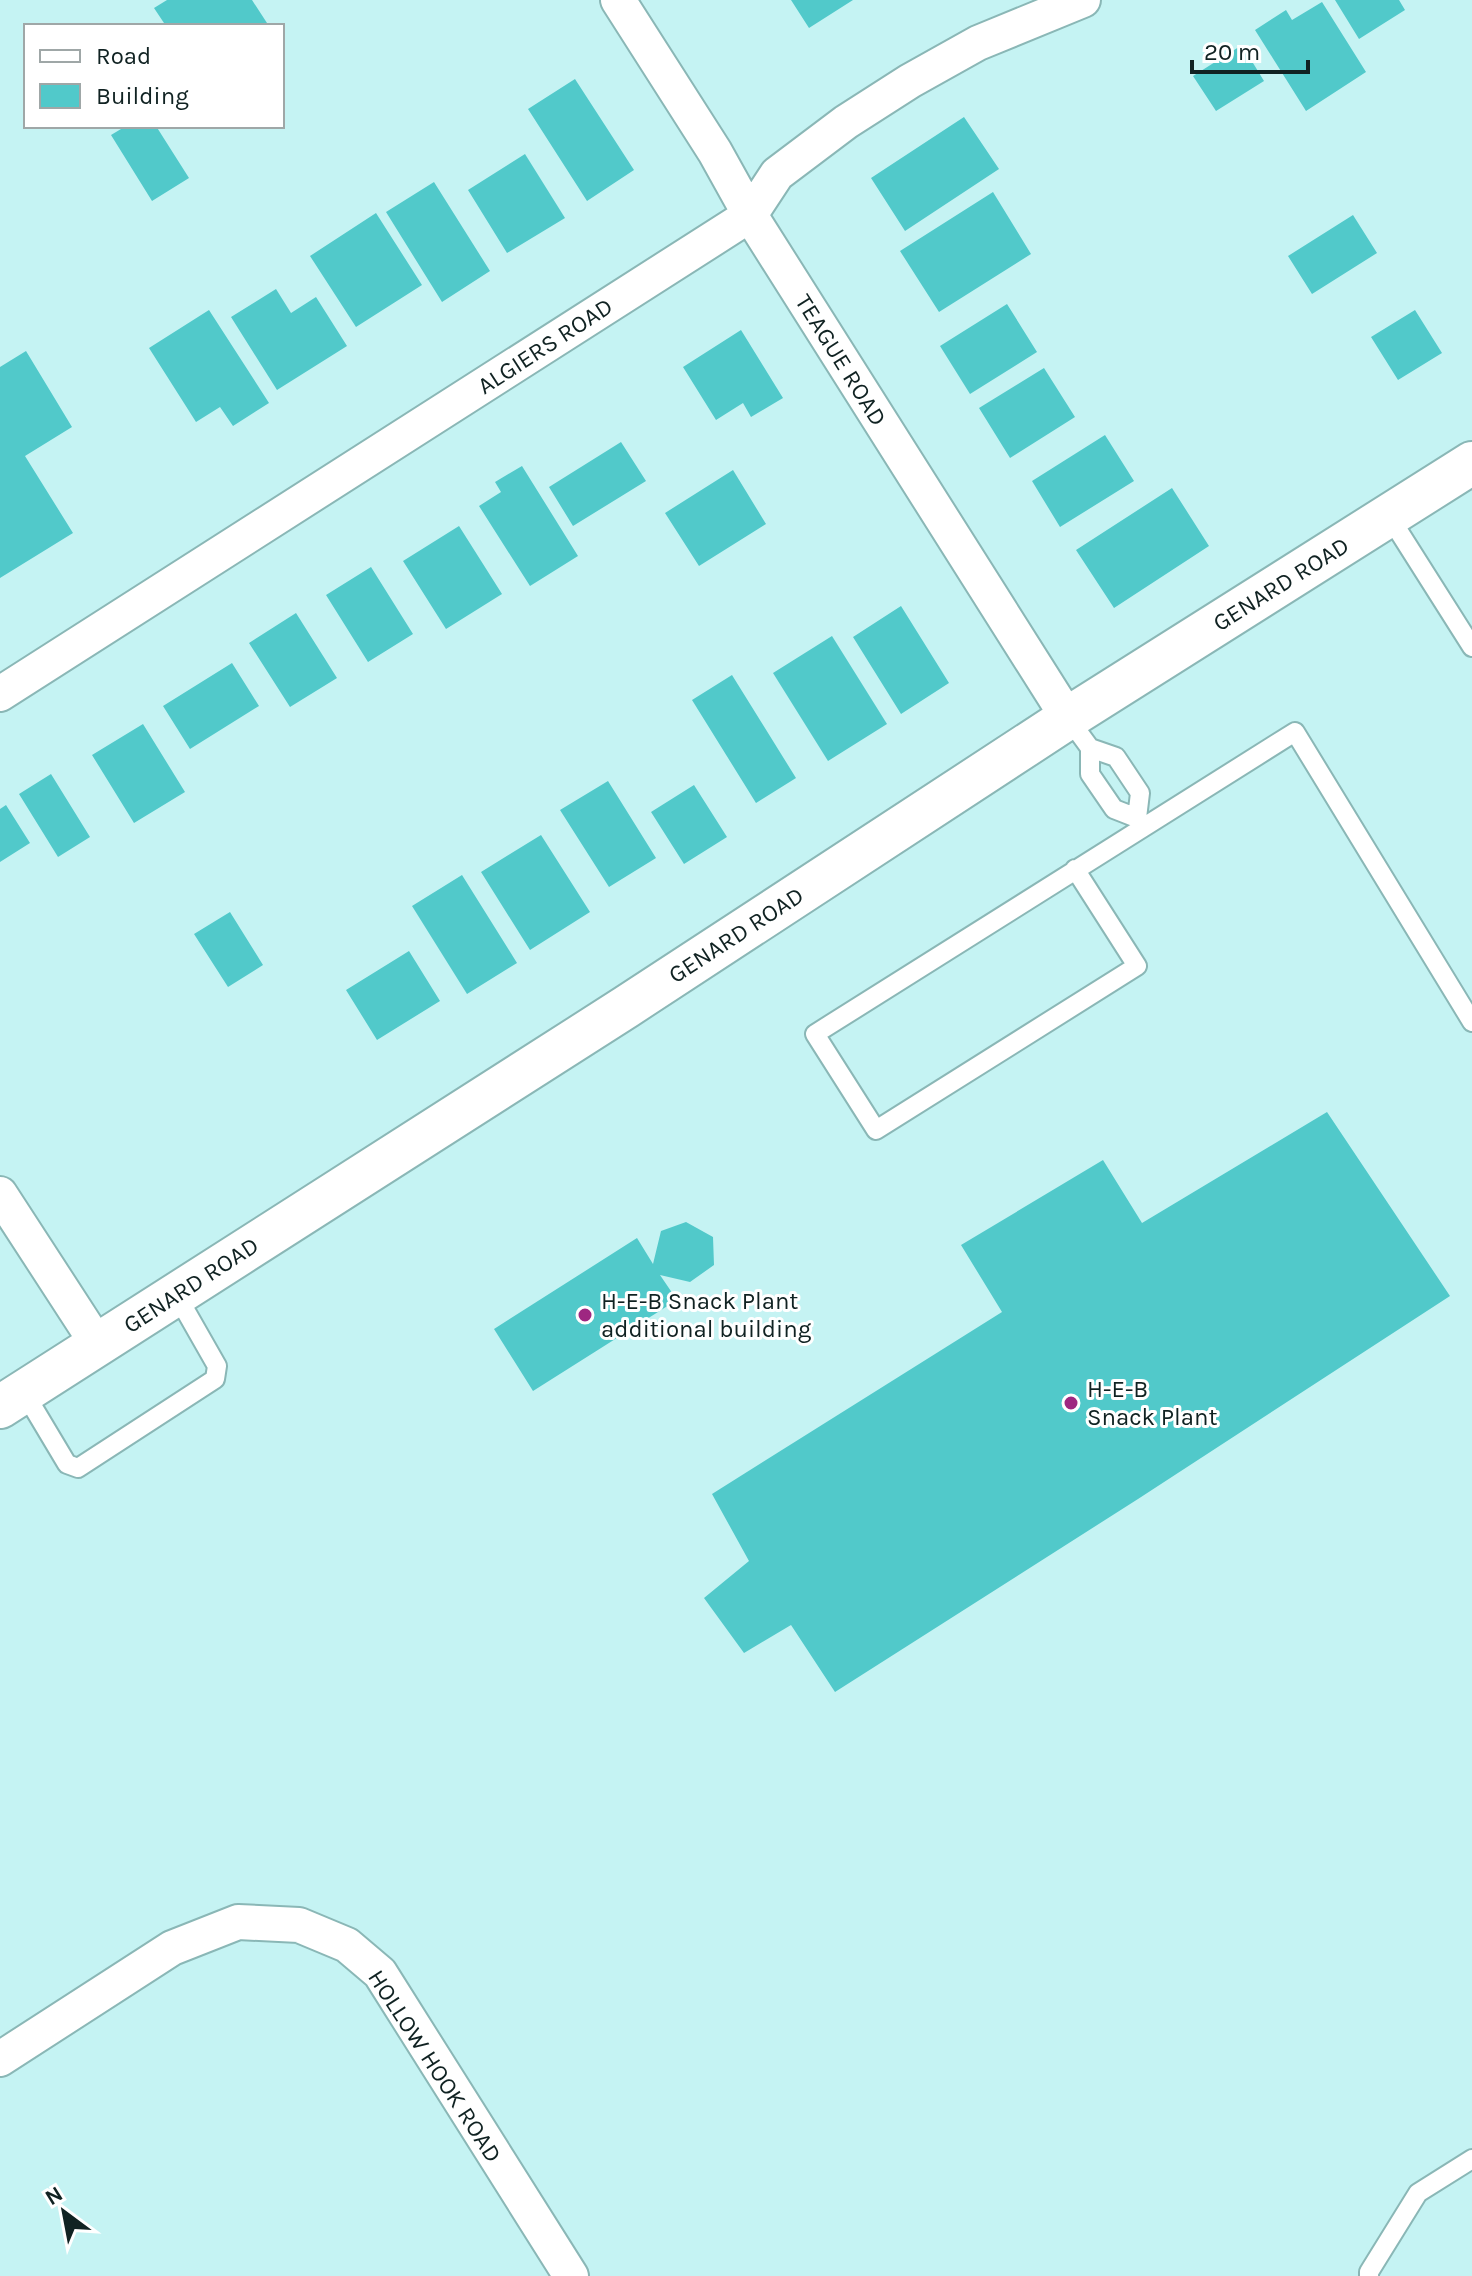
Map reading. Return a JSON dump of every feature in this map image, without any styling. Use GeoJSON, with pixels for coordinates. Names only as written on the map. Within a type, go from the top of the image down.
{"type":"FeatureCollection","features":[{"type":"Feature","properties":{"kind":"street","name":"TEAGUE ROAD"},"geometry":{"type":"LineString","coordinates":[[618,0],[715,152],[750,215],[1079,733]]}},
{"type":"Feature","properties":{"kind":"street","name":"ALGIERS ROAD"},"geometry":{"type":"LineString","coordinates":[[0,694],[750,215],[777,174],[846,122],[978,43],[1083,0]]}},
{"type":"Feature","properties":{"kind":"street","name":"GENARD ROAD"},"geometry":{"type":"LineString","coordinates":[[12,1399],[626,1007],[1079,733],[1389,516],[1472,463]]}},
{"type":"Feature","properties":{"kind":"street"},"geometry":{"type":"LineString","coordinates":[[0,1194],[98,1345]]}},
{"type":"Feature","properties":{"kind":"street","name":"HOLLOW HOOK ROAD"},"geometry":{"type":"LineString","coordinates":[[0,2059],[172,1948],[238,1922],[299,1925],[347,1945],[380,1973],[571,2276]]}},
{"type":"Feature","properties":{"kind":"lane"},"geometry":{"type":"LineString","coordinates":[[1389,516],[1472,647]]}},
{"type":"Feature","properties":{"kind":"lane"},"geometry":{"type":"LineString","coordinates":[[1075,869],[1137,966],[876,1130],[815,1034],[1075,869],[1140,823],[1295,732],[1472,1022]]}},
{"type":"Feature","properties":{"kind":"lane"},"geometry":{"type":"LineString","coordinates":[[1079,733],[1116,757],[1140,793],[1140,823]]}},
{"type":"Feature","properties":{"kind":"lane"},"geometry":{"type":"LineString","coordinates":[[1079,733],[1090,774],[1114,809],[1140,823]]}},
{"type":"Feature","properties":{"kind":"lane"},"geometry":{"type":"LineString","coordinates":[[12,1399],[67,1464],[78,1468],[215,1379],[217,1366],[176,1294]]}},
{"type":"Feature","properties":{"kind":"lane"},"geometry":{"type":"LineString","coordinates":[[1369,2276],[1418,2193],[1472,2159]]}},
{"type":"Feature","properties":{"kind":"building"},"geometry":{"type":"Polygon","coordinates":[[[167,0],[252,0],[267,23],[165,24],[154,8],[167,0]]]}},
{"type":"Feature","properties":{"kind":"building"},"geometry":{"type":"Polygon","coordinates":[[[791,0],[853,0],[809,28],[791,0]]]}},
{"type":"Feature","properties":{"kind":"building"},"geometry":{"type":"Polygon","coordinates":[[[1335,0],[1399,0],[1405,10],[1359,39],[1335,0]]]}},
{"type":"Feature","properties":{"kind":"building"},"geometry":{"type":"Polygon","coordinates":[[[1322,2],[1366,72],[1306,111],[1255,30],[1286,10],[1292,20],[1322,2]]]}},
{"type":"Feature","properties":{"kind":"building"},"geometry":{"type":"Polygon","coordinates":[[[1242,45],[1264,81],[1216,111],[1193,76],[1242,45]]]}},
{"type":"Feature","properties":{"kind":"building"},"geometry":{"type":"Polygon","coordinates":[[[575,79],[634,170],[587,201],[528,109],[575,79]]]}},
{"type":"Feature","properties":{"kind":"building"},"geometry":{"type":"Polygon","coordinates":[[[964,117],[999,169],[905,231],[871,178],[964,117]]]}},
{"type":"Feature","properties":{"kind":"building"},"geometry":{"type":"Polygon","coordinates":[[[123,128],[157,128],[189,178],[152,201],[111,135],[123,128]]]}},
{"type":"Feature","properties":{"kind":"building"},"geometry":{"type":"Polygon","coordinates":[[[525,154],[565,218],[507,253],[468,190],[525,154]]]}},
{"type":"Feature","properties":{"kind":"building"},"geometry":{"type":"Polygon","coordinates":[[[434,182],[490,271],[442,302],[386,212],[434,182]]]}},
{"type":"Feature","properties":{"kind":"building"},"geometry":{"type":"Polygon","coordinates":[[[993,192],[1031,254],[939,312],[900,251],[993,192]]]}},
{"type":"Feature","properties":{"kind":"building"},"geometry":{"type":"Polygon","coordinates":[[[376,213],[422,285],[356,327],[310,256],[376,213]]]}},
{"type":"Feature","properties":{"kind":"building"},"geometry":{"type":"Polygon","coordinates":[[[1353,215],[1377,253],[1312,294],[1288,256],[1353,215]]]}},
{"type":"Feature","properties":{"kind":"building"},"geometry":{"type":"Polygon","coordinates":[[[276,289],[291,313],[316,297],[347,346],[277,390],[231,317],[276,289]]]}},
{"type":"Feature","properties":{"kind":"building"},"geometry":{"type":"Polygon","coordinates":[[[1007,304],[1037,352],[970,394],[940,346],[1007,304]]]}},
{"type":"Feature","properties":{"kind":"building"},"geometry":{"type":"Polygon","coordinates":[[[209,310],[269,403],[233,426],[220,407],[196,422],[149,348],[209,310]]]}},
{"type":"Feature","properties":{"kind":"building"},"geometry":{"type":"Polygon","coordinates":[[[1415,310],[1442,353],[1398,380],[1371,337],[1415,310]]]}},
{"type":"Feature","properties":{"kind":"building"},"geometry":{"type":"Polygon","coordinates":[[[741,330],[783,398],[751,417],[743,403],[716,420],[683,367],[741,330]]]}},
{"type":"Feature","properties":{"kind":"building"},"geometry":{"type":"Polygon","coordinates":[[[26,351],[72,427],[25,456],[73,533],[0,578],[0,367],[26,351]]]}},
{"type":"Feature","properties":{"kind":"building"},"geometry":{"type":"Polygon","coordinates":[[[1044,368],[1075,417],[1010,458],[979,408],[1044,368]]]}},
{"type":"Feature","properties":{"kind":"building"},"geometry":{"type":"Polygon","coordinates":[[[1105,435],[1134,481],[1060,527],[1032,481],[1105,435]]]}},
{"type":"Feature","properties":{"kind":"building"},"geometry":{"type":"Polygon","coordinates":[[[621,442],[646,481],[573,526],[549,487],[621,442]]]}},
{"type":"Feature","properties":{"kind":"building"},"geometry":{"type":"Polygon","coordinates":[[[522,466],[578,556],[530,586],[479,506],[501,492],[495,482],[522,466]]]}},
{"type":"Feature","properties":{"kind":"building"},"geometry":{"type":"Polygon","coordinates":[[[733,470],[766,524],[699,566],[665,513],[733,470]]]}},
{"type":"Feature","properties":{"kind":"building"},"geometry":{"type":"Polygon","coordinates":[[[1172,488],[1209,546],[1114,608],[1076,550],[1172,488]]]}},
{"type":"Feature","properties":{"kind":"building"},"geometry":{"type":"Polygon","coordinates":[[[459,526],[502,594],[446,629],[403,561],[459,526]]]}},
{"type":"Feature","properties":{"kind":"building"},"geometry":{"type":"Polygon","coordinates":[[[371,567],[413,634],[368,662],[326,595],[371,567]]]}},
{"type":"Feature","properties":{"kind":"building"},"geometry":{"type":"Polygon","coordinates":[[[901,606],[949,683],[901,714],[853,637],[901,606]]]}},
{"type":"Feature","properties":{"kind":"building"},"geometry":{"type":"Polygon","coordinates":[[[296,613],[337,678],[290,707],[249,643],[296,613]]]}},
{"type":"Feature","properties":{"kind":"building"},"geometry":{"type":"Polygon","coordinates":[[[832,636],[887,724],[828,761],[773,673],[832,636]]]}},
{"type":"Feature","properties":{"kind":"building"},"geometry":{"type":"Polygon","coordinates":[[[232,663],[259,706],[190,749],[163,706],[232,663]]]}},
{"type":"Feature","properties":{"kind":"building"},"geometry":{"type":"Polygon","coordinates":[[[732,675],[796,778],[756,803],[692,700],[732,675]]]}},
{"type":"Feature","properties":{"kind":"building"},"geometry":{"type":"Polygon","coordinates":[[[143,724],[185,792],[134,823],[92,755],[143,724]]]}},
{"type":"Feature","properties":{"kind":"building"},"geometry":{"type":"Polygon","coordinates":[[[51,774],[90,837],[58,857],[19,794],[51,774]]]}},
{"type":"Feature","properties":{"kind":"building"},"geometry":{"type":"Polygon","coordinates":[[[608,781],[656,858],[609,887],[560,810],[608,781]]]}},
{"type":"Feature","properties":{"kind":"building"},"geometry":{"type":"Polygon","coordinates":[[[694,785],[727,837],[684,864],[651,812],[694,785]]]}},
{"type":"Feature","properties":{"kind":"building"},"geometry":{"type":"Polygon","coordinates":[[[6,805],[30,843],[0,862],[0,809],[6,805]]]}},
{"type":"Feature","properties":{"kind":"building"},"geometry":{"type":"Polygon","coordinates":[[[541,835],[590,912],[530,950],[481,872],[541,835]]]}},
{"type":"Feature","properties":{"kind":"building"},"geometry":{"type":"Polygon","coordinates":[[[462,875],[517,963],[467,994],[412,906],[462,875]]]}},
{"type":"Feature","properties":{"kind":"building"},"geometry":{"type":"Polygon","coordinates":[[[230,912],[263,965],[228,987],[194,934],[230,912]]]}},
{"type":"Feature","properties":{"kind":"building"},"geometry":{"type":"Polygon","coordinates":[[[409,951],[440,1001],[377,1040],[346,990],[409,951]]]}},
{"type":"Feature","properties":{"kind":"building","name":"H-E-B Snack Plant"},"geometry":{"type":"Polygon","coordinates":[[[1327,1112],[1450,1296],[835,1692],[791,1625],[744,1653],[704,1598],[749,1561],[712,1494],[1002,1312],[961,1245],[1103,1160],[1142,1223],[1327,1112]]]}},
{"type":"Feature","properties":{"kind":"building","name":"H-E-B Snack Plant additional building"},"geometry":{"type":"Polygon","coordinates":[[[686,1222],[713,1237],[714,1265],[690,1282],[660,1275],[677,1300],[533,1391],[494,1329],[637,1238],[653,1264],[661,1231],[686,1222]]]}},
{"type":"Feature","properties":{"kind":"place","name":"H-E-B Snack Plant additional building"},"geometry":{"type":"Point","coordinates":[585,1315]}},
{"type":"Feature","properties":{"kind":"place","name":"H-E-B Snack Plant"},"geometry":{"type":"Point","coordinates":[1071,1403]}}]}
